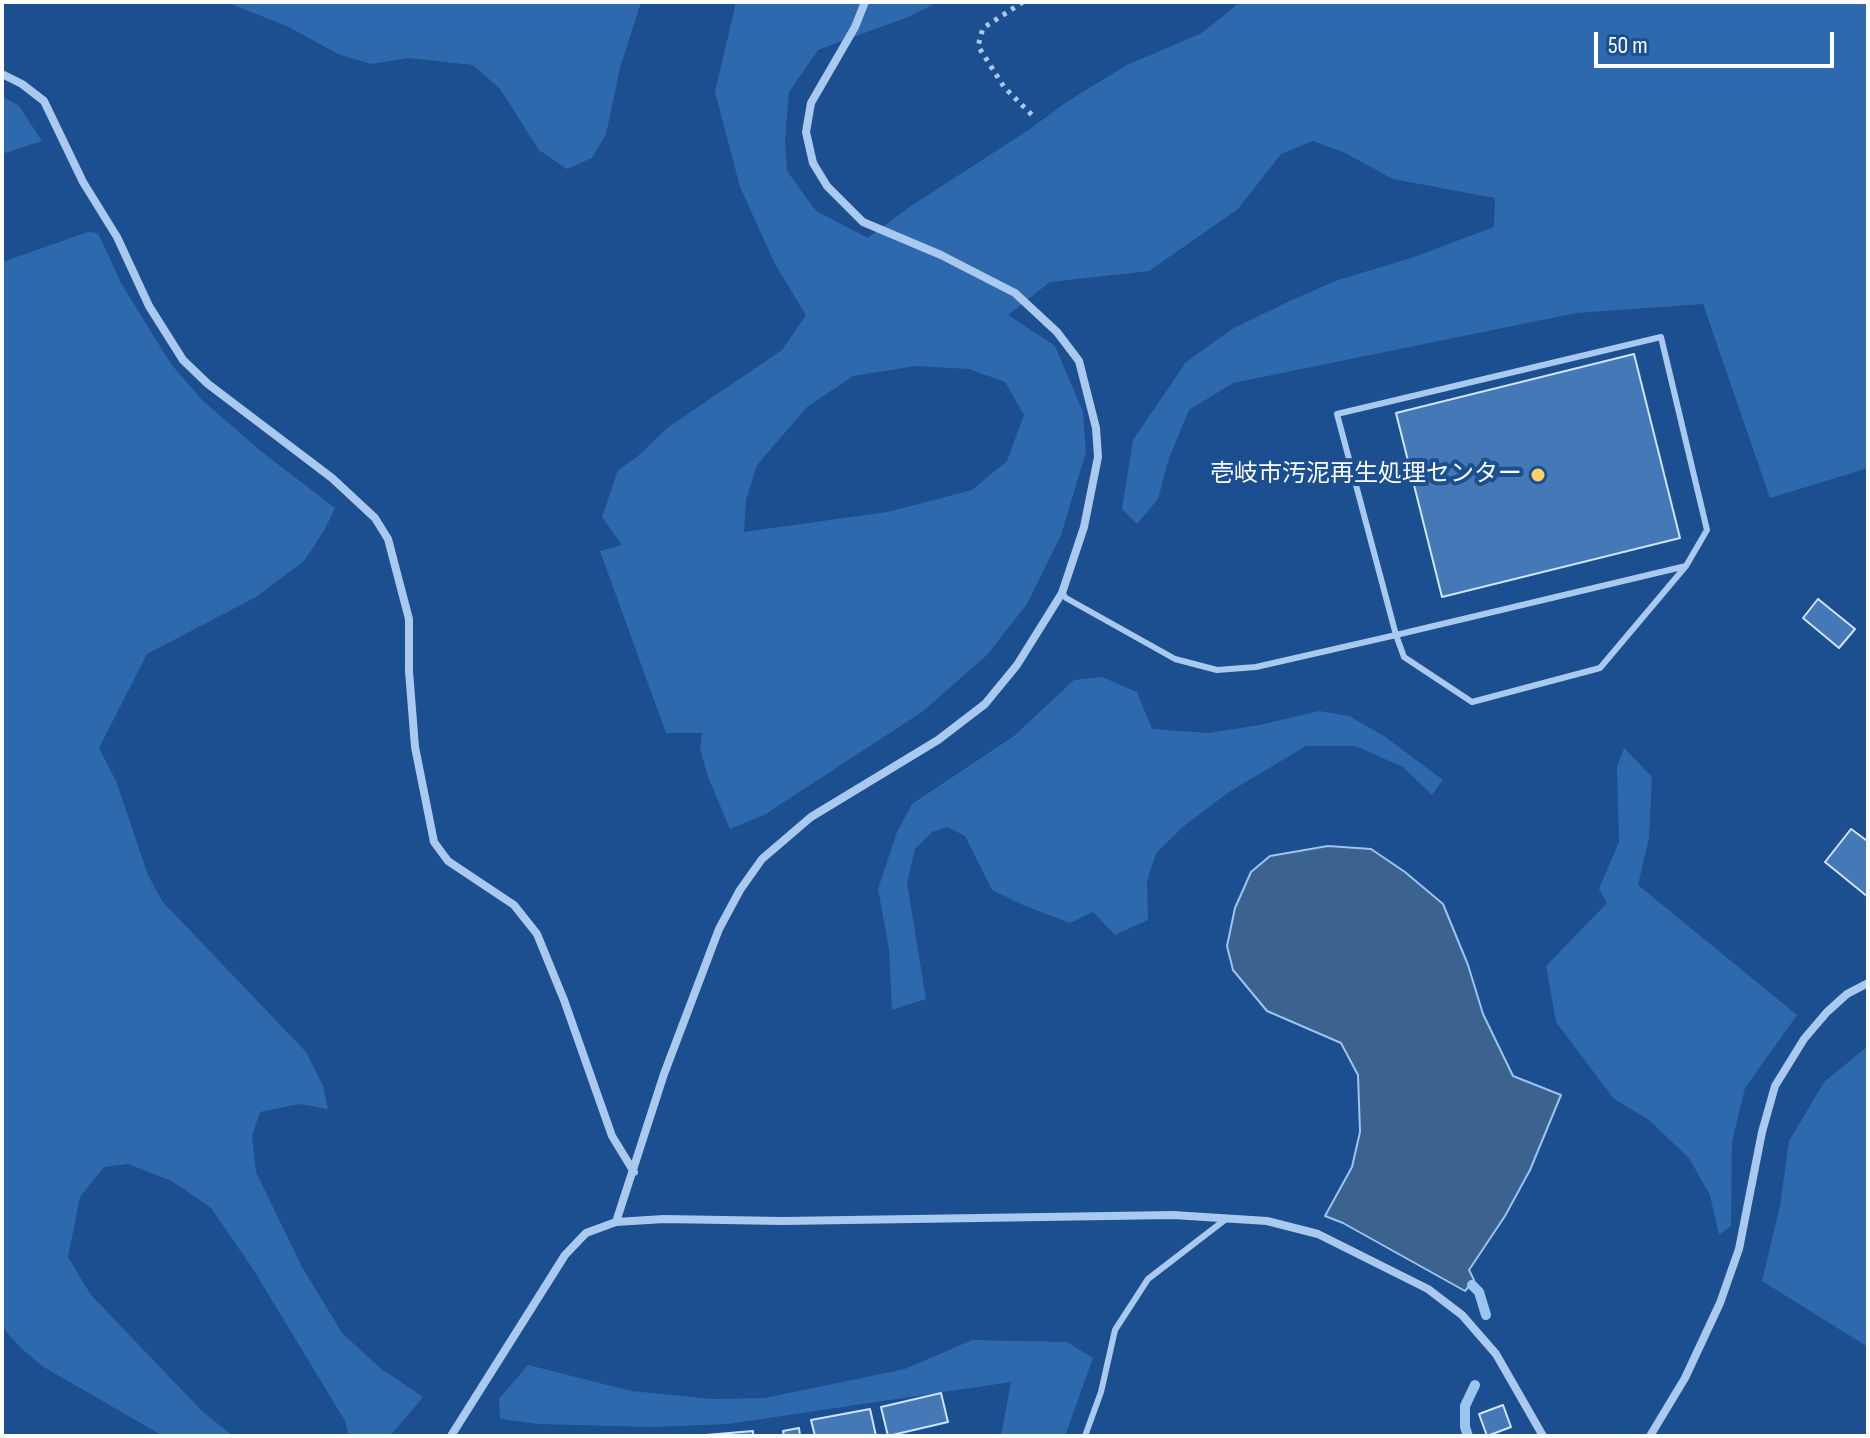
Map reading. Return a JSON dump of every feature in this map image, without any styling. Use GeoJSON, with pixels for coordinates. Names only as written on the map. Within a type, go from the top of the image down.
{"type":"FeatureCollection","features":[{"type":"Feature","properties":{"kind":"street"},"geometry":{"type":"LineString","coordinates":[[616,1222],[664,1074],[719,929],[740,890],[762,859],[811,817],[938,740],[985,704],[1017,665],[1062,593],[1084,527],[1098,457],[1096,428],[1079,361],[1057,332],[1015,293],[941,255],[863,222],[827,186],[813,163],[806,132],[811,103],[855,27],[865,2]]}},
{"type":"Feature","properties":{"kind":"street"},"geometry":{"type":"LineString","coordinates":[[2,74],[22,84],[44,101],[83,182],[117,237],[149,306],[183,360],[208,384],[332,478],[375,518],[388,539],[409,619],[409,671],[415,747],[434,842],[448,861],[514,905],[537,934],[612,1136],[634,1172]]}},
{"type":"Feature","properties":{"kind":"street"},"geometry":{"type":"LineString","coordinates":[[1650,1436],[1685,1378],[1720,1303],[1739,1249],[1762,1132],[1775,1086],[1804,1039],[1827,1012],[1847,994],[1868,983]]}},
{"type":"Feature","properties":{"kind":"street"},"geometry":{"type":"LineString","coordinates":[[455,1435],[565,1255],[586,1233],[616,1222],[1173,1215],[1267,1221],[1318,1234],[1428,1289],[1462,1315],[1496,1354],[1543,1436]]}},
{"type":"Feature","properties":{"kind":"lane"},"geometry":{"type":"LineString","coordinates":[[1661,337],[1707,530],[1686,566],[1600,668],[1472,702],[1404,657],[1337,414],[1661,337]]}},
{"type":"Feature","properties":{"kind":"lane"},"geometry":{"type":"LineString","coordinates":[[1062,593],[1175,659],[1217,670],[1256,667],[1686,566]]}},
{"type":"Feature","properties":{"kind":"lane"},"geometry":{"type":"LineString","coordinates":[[1085,1436],[1101,1392],[1115,1330],[1148,1279],[1226,1219]]}},
{"type":"Feature","properties":{"kind":"path"},"geometry":{"type":"LineString","coordinates":[[1023,2],[983,28],[978,46],[1004,87],[1032,115]]}},
{"type":"Feature","properties":{"kind":"shaded area"},"geometry":{"type":"Polygon","coordinates":[[[225,2],[641,2],[620,68],[606,134],[592,158],[567,169],[539,150],[500,89],[473,65],[408,58],[371,64],[338,54],[287,26],[225,2]]]}},
{"type":"Feature","properties":{"kind":"shaded area"},"geometry":{"type":"Polygon","coordinates":[[[734,2],[938,2],[908,17],[818,50],[789,92],[785,141],[787,171],[816,211],[868,238],[1068,101],[1127,65],[1202,33],[1240,2],[1868,2],[1868,468],[1770,498],[1703,304],[1576,313],[1233,383],[1189,410],[1169,458],[1158,499],[1137,524],[1122,509],[1133,440],[1186,362],[1234,328],[1292,300],[1338,280],[1411,258],[1494,227],[1495,198],[1393,179],[1345,153],[1313,141],[1281,154],[1238,209],[1149,271],[1050,282],[1008,315],[1055,346],[1083,412],[1086,452],[1061,535],[1027,604],[987,655],[922,712],[764,815],[730,829],[708,777],[700,748],[702,733],[666,733],[600,551],[622,545],[602,517],[618,470],[637,457],[667,428],[782,350],[806,315],[776,266],[740,187],[715,92],[734,2]],[[916,366],[853,376],[807,407],[757,465],[746,500],[744,532],[887,512],[972,490],[1007,461],[1024,415],[1005,382],[969,369],[916,366]]]}},
{"type":"Feature","properties":{"kind":"shaded area"},"geometry":{"type":"Polygon","coordinates":[[[2,96],[19,106],[42,141],[2,154],[2,96]]]}},
{"type":"Feature","properties":{"kind":"shaded area"},"geometry":{"type":"Polygon","coordinates":[[[88,232],[98,233],[122,285],[171,364],[203,401],[262,452],[335,508],[304,561],[256,597],[147,654],[99,748],[116,781],[148,875],[162,901],[306,1052],[323,1086],[328,1109],[299,1104],[260,1112],[252,1136],[256,1172],[302,1267],[342,1333],[380,1368],[423,1397],[390,1436],[349,1436],[345,1421],[253,1269],[211,1208],[172,1181],[128,1164],[104,1167],[80,1197],[68,1257],[91,1295],[203,1412],[233,1436],[163,1436],[42,1366],[2,1327],[2,262],[88,232]]]}},
{"type":"Feature","properties":{"kind":"shaded area"},"geometry":{"type":"Polygon","coordinates":[[[1102,677],[1137,692],[1152,729],[1209,733],[1319,711],[1349,716],[1384,736],[1443,780],[1432,795],[1403,767],[1356,746],[1306,746],[1229,792],[1184,826],[1156,853],[1147,881],[1148,920],[1115,935],[1093,912],[1070,923],[992,890],[965,836],[947,827],[932,832],[915,849],[907,883],[926,999],[892,1010],[889,949],[878,889],[897,832],[912,804],[1014,736],[1074,680],[1102,677]]]}},
{"type":"Feature","properties":{"kind":"shaded area"},"geometry":{"type":"Polygon","coordinates":[[[1624,748],[1652,777],[1649,838],[1638,885],[1797,1015],[1745,1088],[1732,1142],[1731,1226],[1719,1235],[1710,1195],[1689,1158],[1649,1120],[1614,1099],[1556,1022],[1546,966],[1607,903],[1599,889],[1619,842],[1617,767],[1624,748]]]}},
{"type":"Feature","properties":{"kind":"shaded area"},"geometry":{"type":"Polygon","coordinates":[[[1328,846],[1371,849],[1443,904],[1468,965],[1483,1014],[1513,1076],[1561,1095],[1530,1170],[1505,1216],[1469,1270],[1474,1280],[1465,1291],[1325,1216],[1352,1167],[1360,1132],[1358,1075],[1341,1043],[1267,1011],[1233,970],[1227,946],[1235,908],[1251,872],[1270,856],[1328,846]]]}},
{"type":"Feature","properties":{"kind":"shaded area"},"geometry":{"type":"Polygon","coordinates":[[[1868,1046],[1868,1347],[1762,1281],[1780,1206],[1789,1141],[1824,1082],[1868,1046]]]}},
{"type":"Feature","properties":{"kind":"shaded area"},"geometry":{"type":"Polygon","coordinates":[[[972,1340],[1067,1342],[1093,1358],[1065,1436],[1001,1436],[1011,1382],[728,1424],[652,1427],[538,1424],[500,1419],[499,1399],[528,1365],[631,1391],[714,1399],[765,1398],[905,1369],[972,1340]]]}},
{"type":"Feature","properties":{"kind":"building","name":"壱岐市汚泥再生処理センター"},"geometry":{"type":"Polygon","coordinates":[[[1634,354],[1680,538],[1442,597],[1396,413],[1634,354]]]}},
{"type":"Feature","properties":{"kind":"building"},"geometry":{"type":"Polygon","coordinates":[[[1818,599],[1855,629],[1839,648],[1803,618],[1818,599]]]}},
{"type":"Feature","properties":{"kind":"building"},"geometry":{"type":"Polygon","coordinates":[[[1851,829],[1866,840],[1868,838],[1868,897],[1825,862],[1851,829]]]}},
{"type":"Feature","properties":{"kind":"building"},"geometry":{"type":"Polygon","coordinates":[[[941,1393],[948,1422],[888,1436],[881,1407],[941,1393]]]}},
{"type":"Feature","properties":{"kind":"building"},"geometry":{"type":"Polygon","coordinates":[[[1503,1405],[1511,1427],[1487,1436],[1479,1414],[1503,1405]]]}},
{"type":"Feature","properties":{"kind":"building"},"geometry":{"type":"Polygon","coordinates":[[[870,1409],[876,1436],[815,1436],[811,1420],[870,1409]]]}},
{"type":"Feature","properties":{"kind":"building"},"geometry":{"type":"Polygon","coordinates":[[[799,1428],[800,1436],[784,1436],[783,1431],[799,1428]]]}},
{"type":"Feature","properties":{"kind":"building"},"geometry":{"type":"Polygon","coordinates":[[[753,1431],[753,1436],[694,1436],[753,1431]]]}},
{"type":"Feature","properties":{"kind":"waterway"},"geometry":{"type":"LineString","coordinates":[[1472,1285],[1479,1292],[1486,1315]]}},
{"type":"Feature","properties":{"kind":"waterway"},"geometry":{"type":"LineString","coordinates":[[1468,1436],[1465,1406],[1475,1385]]}},
{"type":"Feature","properties":{"kind":"place","name":"壱岐市汚泥再生処理センター"},"geometry":{"type":"Point","coordinates":[1538,475]}}]}
